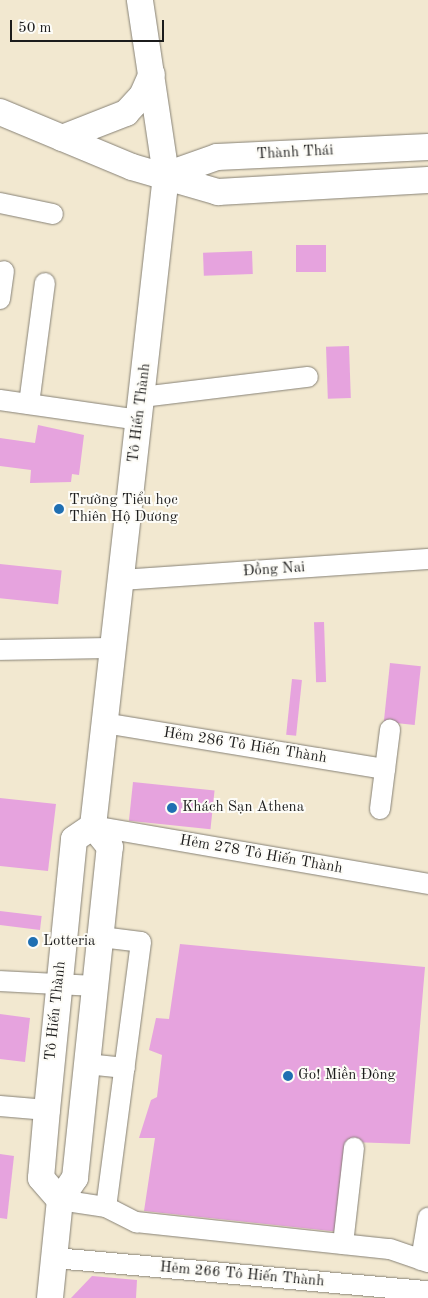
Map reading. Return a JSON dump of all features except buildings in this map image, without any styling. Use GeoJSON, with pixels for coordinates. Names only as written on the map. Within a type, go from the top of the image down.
{"type":"FeatureCollection","features":[{"type":"Feature","properties":{"kind":"main road","name":"Tô Hiến Thành"},"geometry":{"type":"LineString","coordinates":[[60,1200],[42,1178],[74,839],[93,826],[166,176],[140,0]]}},
{"type":"Feature","properties":{"kind":"main road"},"geometry":{"type":"LineString","coordinates":[[62,138],[126,113],[142,96],[152,74]]}},
{"type":"Feature","properties":{"kind":"main road"},"geometry":{"type":"LineString","coordinates":[[0,112],[132,167],[218,192],[428,180]]}},
{"type":"Feature","properties":{"kind":"main road","name":"Thành Thái"},"geometry":{"type":"LineString","coordinates":[[166,176],[217,157],[428,147]]}},
{"type":"Feature","properties":{"kind":"main road"},"geometry":{"type":"LineString","coordinates":[[50,1298],[60,1200],[75,1178],[110,847],[93,826]]}},
{"type":"Feature","properties":{"kind":"street"},"geometry":{"type":"LineString","coordinates":[[0,203],[53,214]]}},
{"type":"Feature","properties":{"kind":"street"},"geometry":{"type":"LineString","coordinates":[[0,299],[4,271]]}},
{"type":"Feature","properties":{"kind":"street"},"geometry":{"type":"LineString","coordinates":[[29,404],[45,283]]}},
{"type":"Feature","properties":{"kind":"street"},"geometry":{"type":"LineString","coordinates":[[0,400],[29,404],[141,408],[308,377]]}},
{"type":"Feature","properties":{"kind":"street","name":"Đồng Nai"},"geometry":{"type":"LineString","coordinates":[[120,580],[428,560]]}},
{"type":"Feature","properties":{"kind":"street"},"geometry":{"type":"LineString","coordinates":[[0,650],[114,648]]}},
{"type":"Feature","properties":{"kind":"street","name":"Hẻm 286 Tô Hiến Thành"},"geometry":{"type":"LineString","coordinates":[[104,723],[385,770]]}},
{"type":"Feature","properties":{"kind":"street"},"geometry":{"type":"LineString","coordinates":[[380,809],[390,730]]}},
{"type":"Feature","properties":{"kind":"street","name":"Hẻm 278 Tô Hiến Thành"},"geometry":{"type":"LineString","coordinates":[[93,826],[428,884]]}},
{"type":"Feature","properties":{"kind":"street"},"geometry":{"type":"LineString","coordinates":[[101,938],[141,942],[106,1207]]}},
{"type":"Feature","properties":{"kind":"street"},"geometry":{"type":"LineString","coordinates":[[0,981],[95,986]]}},
{"type":"Feature","properties":{"kind":"street"},"geometry":{"type":"LineString","coordinates":[[87,1064],[125,1068]]}},
{"type":"Feature","properties":{"kind":"street"},"geometry":{"type":"LineString","coordinates":[[0,1106],[47,1110]]}},
{"type":"Feature","properties":{"kind":"street"},"geometry":{"type":"LineString","coordinates":[[343,1244],[354,1148]]}},
{"type":"Feature","properties":{"kind":"street"},"geometry":{"type":"LineString","coordinates":[[60,1200],[106,1207],[136,1222],[390,1249],[425,1261],[428,1218]]}},
{"type":"Feature","properties":{"kind":"street","name":"Hẻm 266 Tô Hiến Thành"},"geometry":{"type":"LineString","coordinates":[[55,1258],[428,1291]]}},
{"type":"Feature","properties":{"kind":"place","name":"Trường Tiểu học Thiên Hộ Dương"},"geometry":{"type":"Point","coordinates":[59,509]}},
{"type":"Feature","properties":{"kind":"place","name":"Khách Sạn Athena"},"geometry":{"type":"Point","coordinates":[172,808]}},
{"type":"Feature","properties":{"kind":"place","name":"Lotteria"},"geometry":{"type":"Point","coordinates":[33,942]}},
{"type":"Feature","properties":{"kind":"place","name":"Go! Miền Đông"},"geometry":{"type":"Point","coordinates":[288,1076]}}]}
